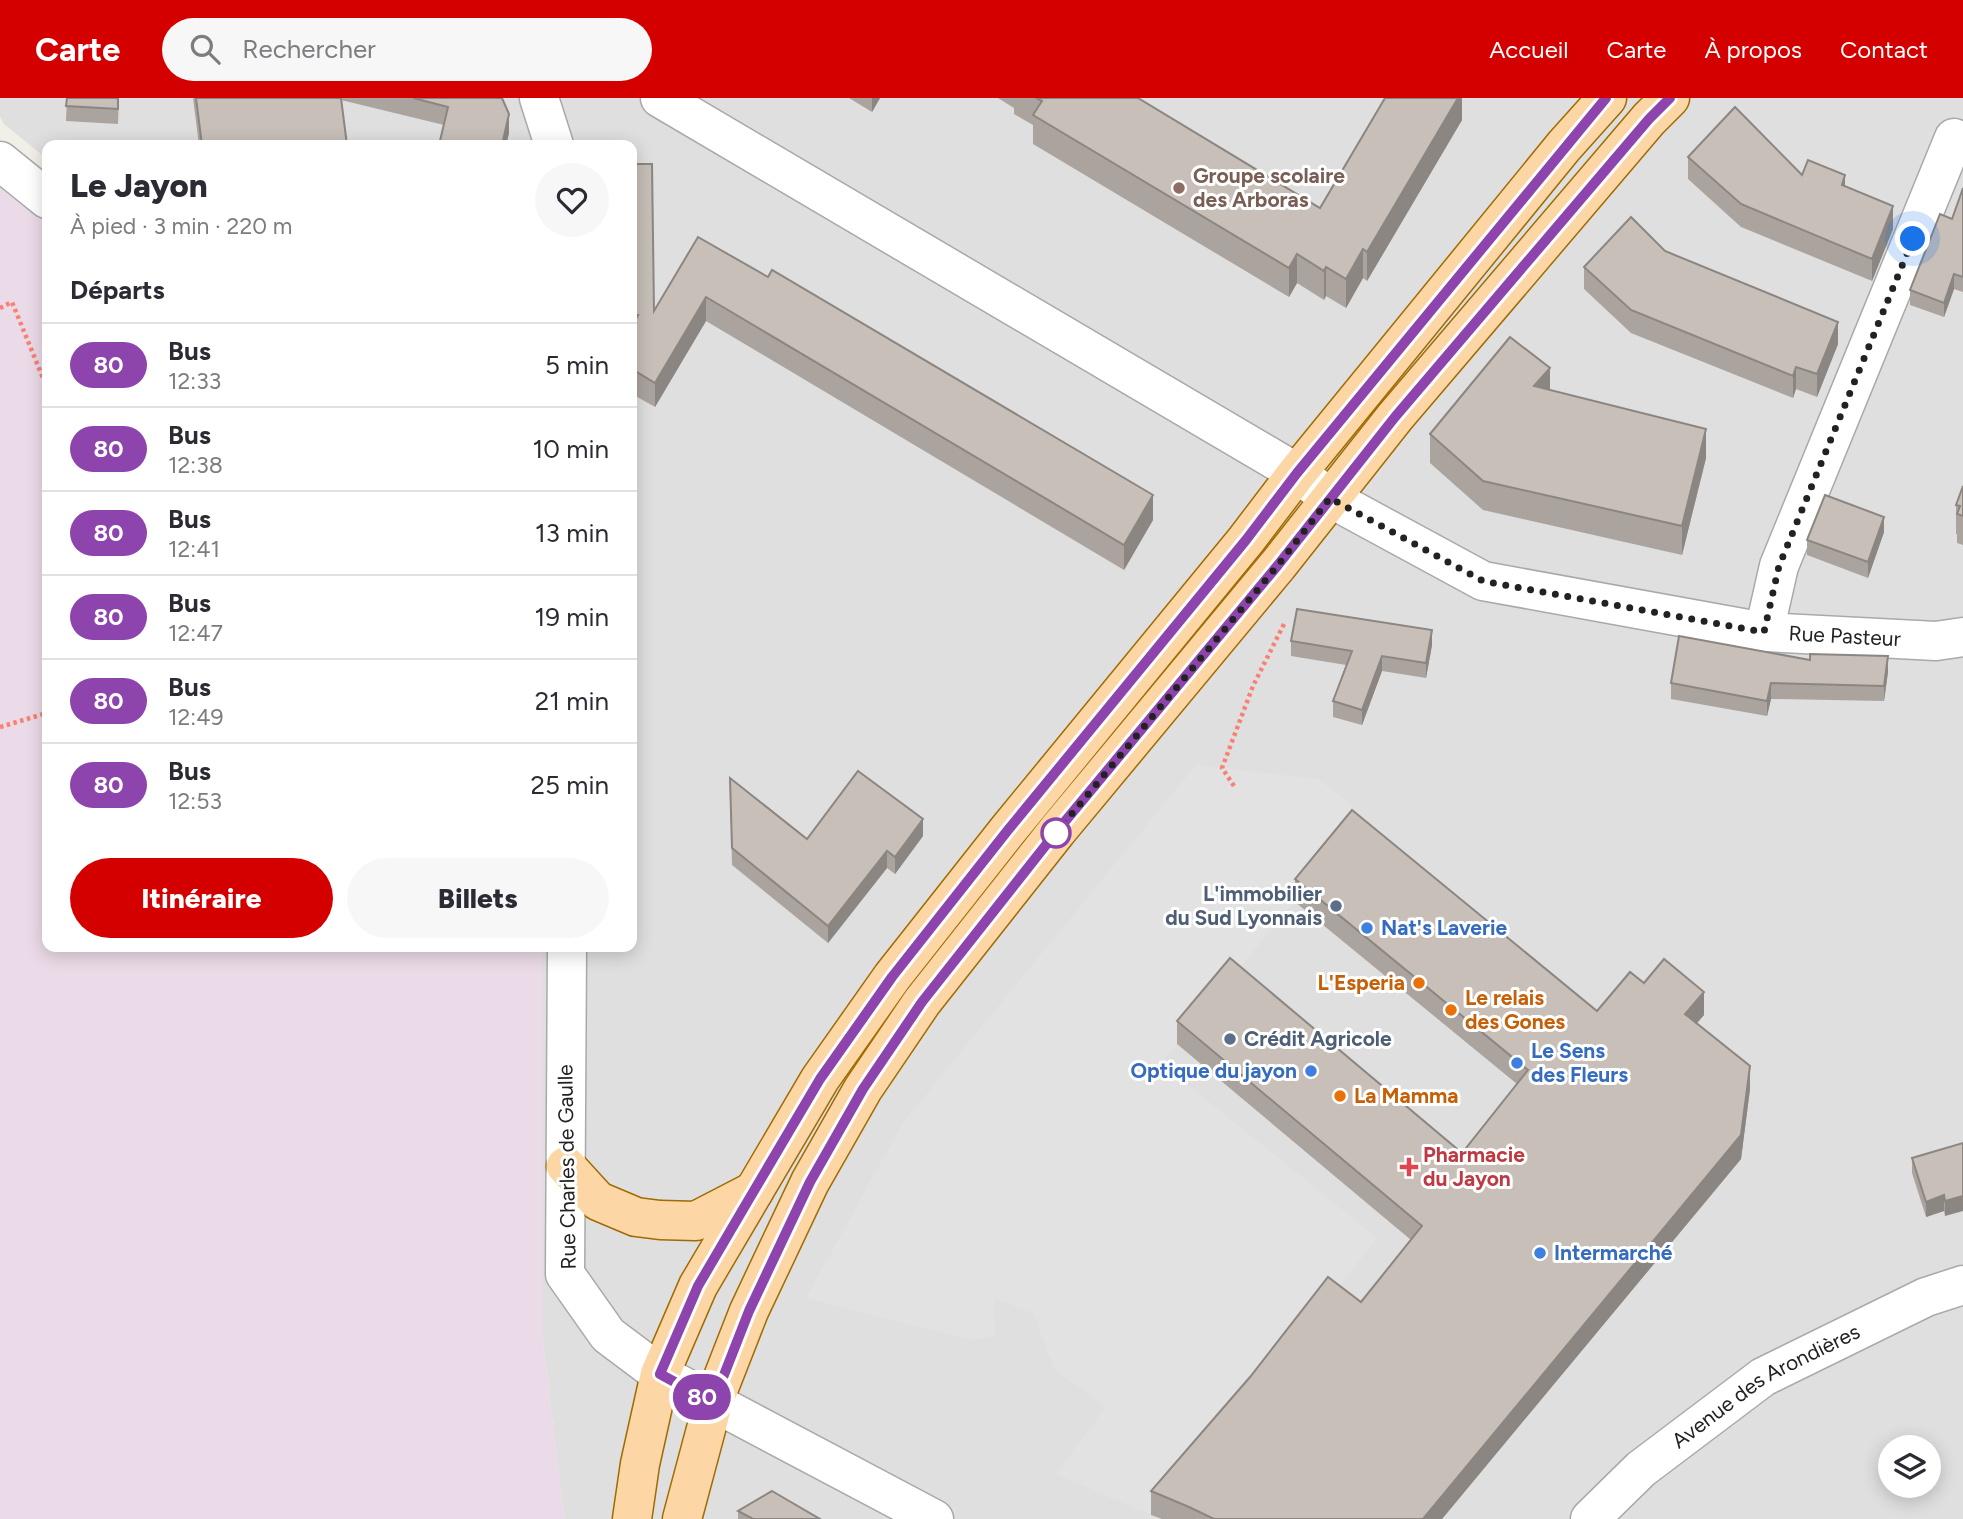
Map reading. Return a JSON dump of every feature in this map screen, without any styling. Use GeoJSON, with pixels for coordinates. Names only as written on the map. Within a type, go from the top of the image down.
{"type":"FeatureCollection","features":[{"type":"Feature","properties":{"kind":"main road"},"geometry":{"type":"LineString","coordinates":[[632,1519],[640,1464],[660,1374],[698,1286],[820,1079],[892,977],[1008,830],[1564,146],[1607,98]]}},
{"type":"Feature","properties":{"kind":"main road"},"geometry":{"type":"LineString","coordinates":[[682,1519],[713,1403],[754,1299],[810,1182],[863,1089],[922,1002],[1023,874],[1278,565],[1422,385],[1649,119],[1670,98]]}},
{"type":"Feature","properties":{"kind":"main road"},"geometry":{"type":"LineString","coordinates":[[565,1166],[598,1201],[636,1217],[696,1221],[754,1191]]}},
{"type":"Feature","properties":{"kind":"street"},"geometry":{"type":"LineString","coordinates":[[538,98],[552,140]]}},
{"type":"Feature","properties":{"kind":"street","name":"Rue Pasteur"},"geometry":{"type":"LineString","coordinates":[[660,98],[1297,473],[1330,498],[1483,581],[1764,632],[1937,641],[1963,637]]}},
{"type":"Feature","properties":{"kind":"street"},"geometry":{"type":"LineString","coordinates":[[1764,632],[1779,566],[1954,138]]}},
{"type":"Feature","properties":{"kind":"street"},"geometry":{"type":"LineString","coordinates":[[0,161],[42,195]]}},
{"type":"Feature","properties":{"kind":"street","name":"Rue Charles de Gaulle"},"geometry":{"type":"LineString","coordinates":[[567,952],[565,1274],[608,1335],[660,1374],[934,1519]]}},
{"type":"Feature","properties":{"kind":"street","name":"Avenue des Arondières"},"geometry":{"type":"LineString","coordinates":[[1590,1519],[1641,1469],[1763,1377],[1926,1297],[1963,1284]]}},
{"type":"Feature","properties":{"kind":"path"},"geometry":{"type":"LineString","coordinates":[[0,308],[12,302],[42,376]]}},
{"type":"Feature","properties":{"kind":"path"},"geometry":{"type":"LineString","coordinates":[[1234,786],[1222,768],[1253,687],[1286,618]]}},
{"type":"Feature","properties":{"kind":"path"},"geometry":{"type":"LineString","coordinates":[[0,727],[42,714]]}},
{"type":"Feature","properties":{"kind":"shaded area"},"geometry":{"type":"Polygon","coordinates":[[[0,98],[1963,98],[1963,1519],[564,1519],[543,1342],[543,952],[637,952],[637,140],[42,140],[42,155],[4,124],[0,117],[0,98]]]}},
{"type":"Feature","properties":{"kind":"shaded area"},"geometry":{"type":"Polygon","coordinates":[[[0,163],[42,192],[42,952],[543,952],[543,1342],[564,1519],[0,1519],[0,163]]]}},
{"type":"Feature","properties":{"kind":"shaded area"},"geometry":{"type":"Polygon","coordinates":[[[1196,765],[1318,779],[1353,806],[1351,833],[1161,1063],[1377,1238],[1250,1400],[1151,1515],[1056,1474],[1106,1407],[1055,1370],[1033,1313],[994,1298],[995,1336],[970,1340],[806,1298],[902,1124],[1196,765]]]}},
{"type":"Feature","properties":{"kind":"building"},"geometry":{"type":"Polygon","coordinates":[[[67,98],[118,98],[118,109],[66,106],[67,98]]]}},
{"type":"Feature","properties":{"kind":"building"},"geometry":{"type":"Polygon","coordinates":[[[196,98],[341,98],[346,140],[201,140],[196,98]]]}},
{"type":"Feature","properties":{"kind":"building"},"geometry":{"type":"Polygon","coordinates":[[[413,98],[502,98],[509,114],[503,140],[440,140],[448,107],[413,98]]]}},
{"type":"Feature","properties":{"kind":"building"},"geometry":{"type":"Polygon","coordinates":[[[1036,98],[1138,98],[1320,208],[1385,98],[1458,98],[1367,252],[1363,249],[1346,279],[1326,267],[1324,271],[1297,254],[1289,268],[1033,115],[1042,101],[1036,98]]]}},
{"type":"Feature","properties":{"kind":"building"},"geometry":{"type":"Polygon","coordinates":[[[1735,107],[1802,175],[1808,160],[1845,175],[1842,185],[1893,206],[1872,259],[1741,204],[1688,157],[1735,107]]]}},
{"type":"Feature","properties":{"kind":"building"},"geometry":{"type":"Polygon","coordinates":[[[637,164],[652,164],[654,311],[698,237],[768,277],[772,270],[1153,495],[1124,545],[706,297],[655,383],[637,372],[637,164]]]}},
{"type":"Feature","properties":{"kind":"building"},"geometry":{"type":"Polygon","coordinates":[[[1963,188],[1963,277],[1954,274],[1944,303],[1910,290],[1940,214],[1952,219],[1963,188]]]}},
{"type":"Feature","properties":{"kind":"building"},"geometry":{"type":"Polygon","coordinates":[[[1631,217],[1665,251],[1838,322],[1817,374],[1796,367],[1793,376],[1631,310],[1584,267],[1631,217]]]}},
{"type":"Feature","properties":{"kind":"building"},"geometry":{"type":"Polygon","coordinates":[[[1510,337],[1550,368],[1534,386],[1706,429],[1682,526],[1483,481],[1430,434],[1510,337]]]}},
{"type":"Feature","properties":{"kind":"building"},"geometry":{"type":"Polygon","coordinates":[[[1963,486],[1963,516],[1957,514],[1960,506],[1956,505],[1963,486]]]}},
{"type":"Feature","properties":{"kind":"building"},"geometry":{"type":"Polygon","coordinates":[[[1825,495],[1884,517],[1868,562],[1807,540],[1825,495]]]}},
{"type":"Feature","properties":{"kind":"building"},"geometry":{"type":"Polygon","coordinates":[[[1297,609],[1432,630],[1426,663],[1382,656],[1362,710],[1333,701],[1352,651],[1291,641],[1297,609]]]}},
{"type":"Feature","properties":{"kind":"building"},"geometry":{"type":"Polygon","coordinates":[[[1679,636],[1810,660],[1810,654],[1888,656],[1884,686],[1771,683],[1767,701],[1671,683],[1679,636]]]}},
{"type":"Feature","properties":{"kind":"building"},"geometry":{"type":"Polygon","coordinates":[[[858,771],[923,819],[895,857],[887,851],[828,926],[732,848],[730,778],[807,839],[858,771]]]}},
{"type":"Feature","properties":{"kind":"building","name":"Intermarché"},"geometry":{"type":"Polygon","coordinates":[[[1352,810],[1597,1011],[1630,972],[1644,983],[1664,959],[1704,992],[1685,1014],[1750,1066],[1741,1135],[1423,1519],[1214,1519],[1151,1491],[1250,1377],[1328,1277],[1361,1302],[1422,1226],[1177,1021],[1230,958],[1462,1153],[1528,1070],[1295,879],[1352,810]]]}},
{"type":"Feature","properties":{"kind":"building"},"geometry":{"type":"Polygon","coordinates":[[[1963,1143],[1963,1196],[1945,1201],[1944,1195],[1926,1202],[1912,1158],[1963,1143]]]}},
{"type":"Feature","properties":{"kind":"building"},"geometry":{"type":"Polygon","coordinates":[[[772,1491],[820,1519],[753,1519],[738,1511],[772,1491]]]}},
{"type":"Feature","properties":{"kind":"bus line","name":"80"},"geometry":{"type":"LineString","coordinates":[[1606,98],[1297,473],[1246,540],[1008,830],[892,977],[820,1079],[698,1286],[660,1374],[713,1403],[749,1311],[810,1182],[863,1089],[922,1002],[1057,831],[1278,565],[1395,417],[1649,119],[1670,98]]}},
{"type":"Feature","properties":{"kind":"place","name":"Groupe scolaire des Arboras"},"geometry":{"type":"Point","coordinates":[1179,188]}},
{"type":"Feature","properties":{"kind":"place","name":"L'immobilier du Sud Lyonnais"},"geometry":{"type":"Point","coordinates":[1336,906]}},
{"type":"Feature","properties":{"kind":"place","name":"Nat's Laverie"},"geometry":{"type":"Point","coordinates":[1367,928]}},
{"type":"Feature","properties":{"kind":"place","name":"L'Esperia"},"geometry":{"type":"Point","coordinates":[1419,983]}},
{"type":"Feature","properties":{"kind":"place","name":"Le relais des Gones"},"geometry":{"type":"Point","coordinates":[1451,1010]}},
{"type":"Feature","properties":{"kind":"place","name":"Crédit Agricole"},"geometry":{"type":"Point","coordinates":[1230,1039]}},
{"type":"Feature","properties":{"kind":"place","name":"Le Sens des Fleurs"},"geometry":{"type":"Point","coordinates":[1517,1063]}},
{"type":"Feature","properties":{"kind":"place","name":"Optique du jayon"},"geometry":{"type":"Point","coordinates":[1311,1071]}},
{"type":"Feature","properties":{"kind":"place","name":"La Mamma"},"geometry":{"type":"Point","coordinates":[1340,1096]}},
{"type":"Feature","properties":{"kind":"place","name":"Pharmacie du Jayon"},"geometry":{"type":"Point","coordinates":[1409,1167]}},
{"type":"Feature","properties":{"kind":"place","name":"Intermarché"},"geometry":{"type":"Point","coordinates":[1540,1253]}},
{"type":"Feature","properties":{"kind":"route"},"geometry":{"type":"LineString","coordinates":[[1056,833],[1278,565],[1330,498],[1483,581],[1764,632],[1779,566],[1913,239]]}}]}
